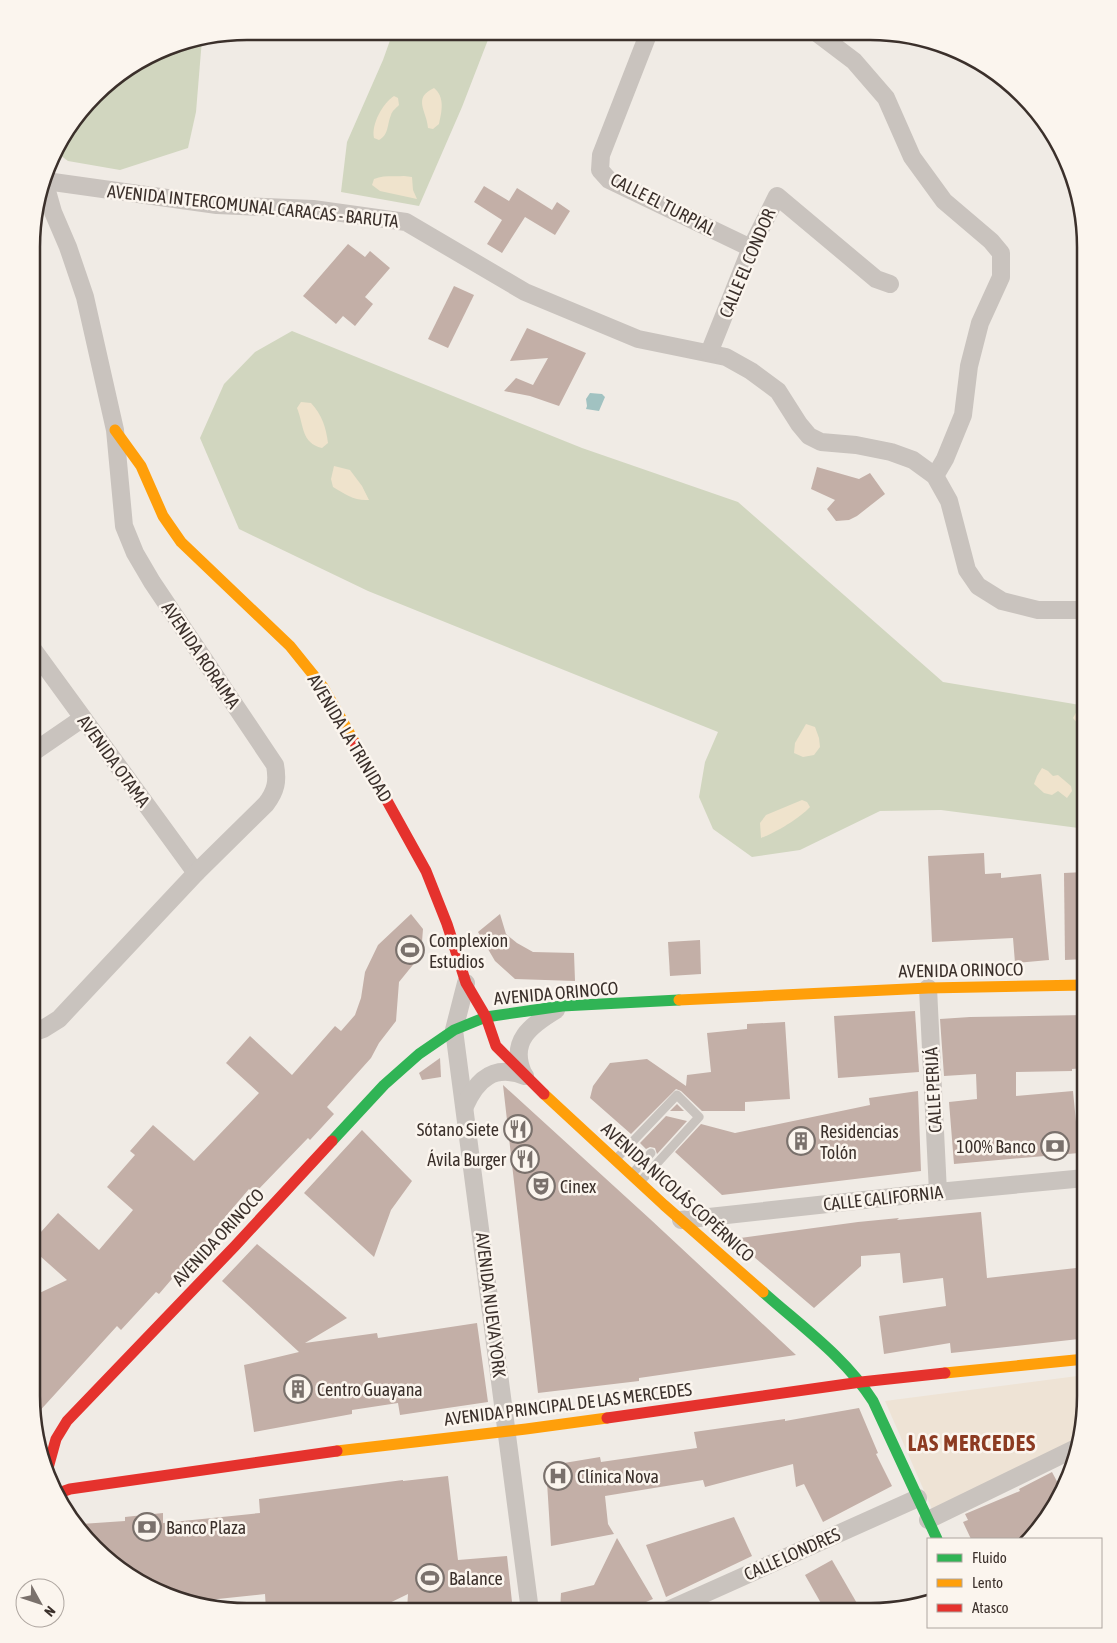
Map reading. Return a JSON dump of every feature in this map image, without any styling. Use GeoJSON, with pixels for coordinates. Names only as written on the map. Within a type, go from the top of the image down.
{"type":"FeatureCollection","features":[{"type":"Feature","properties":{"kind":"street","name":"CALLE EL TURPIAL"},"geometry":{"type":"LineString","coordinates":[[646,40],[601,155],[600,170],[609,180],[751,248]]}},
{"type":"Feature","properties":{"kind":"street"},"geometry":{"type":"LineString","coordinates":[[826,40],[854,61],[886,98],[912,157],[944,201],[991,240],[1001,254],[1002,277],[980,323],[969,366],[963,415],[936,476]]}},
{"type":"Feature","properties":{"kind":"street","name":"AVENIDA INTERCOMUNAL CARACAS - BARUTA"},"geometry":{"type":"LineString","coordinates":[[51,183],[217,204],[313,209],[406,222],[525,292],[638,339],[726,357],[751,371],[778,391],[809,436],[821,442],[891,452],[914,460],[936,476],[950,501],[967,570],[978,586],[1002,601],[1038,610],[1077,610]]}},
{"type":"Feature","properties":{"kind":"street","name":"AVENIDA RORAIMA"},"geometry":{"type":"LineString","coordinates":[[40,1030],[59,1018],[196,873],[266,804],[272,796],[277,777],[275,765],[157,590],[135,553],[124,526],[115,430],[84,297],[68,247],[53,212],[48,191]]}},
{"type":"Feature","properties":{"kind":"street","name":"CALLE EL CONDOR"},"geometry":{"type":"LineString","coordinates":[[709,353],[751,248],[777,196],[876,279],[890,284]]}},
{"type":"Feature","properties":{"kind":"street","name":"AVENIDA LA TRINIDAD"},"geometry":{"type":"LineString","coordinates":[[115,430],[141,466],[163,516],[182,542],[290,646],[323,687],[426,871],[447,924],[466,983],[486,1017]]}},
{"type":"Feature","properties":{"kind":"street","name":"AVENIDA OTAMA"},"geometry":{"type":"LineString","coordinates":[[40,659],[196,873]]}},
{"type":"Feature","properties":{"kind":"street"},"geometry":{"type":"LineString","coordinates":[[40,748],[83,718]]}},
{"type":"Feature","properties":{"kind":"street"},"geometry":{"type":"LineString","coordinates":[[454,1030],[466,983]]}},
{"type":"Feature","properties":{"kind":"street","name":"AVENIDA ORINOCO"},"geometry":{"type":"LineString","coordinates":[[50,1460],[56,1439],[67,1421],[235,1246],[384,1085],[419,1054],[454,1030],[486,1017],[562,1006],[928,988],[1077,985]]}},
{"type":"Feature","properties":{"kind":"street","name":"CALLE PERIJÁ"},"geometry":{"type":"LineString","coordinates":[[928,988],[938,1192]]}},
{"type":"Feature","properties":{"kind":"street"},"geometry":{"type":"LineString","coordinates":[[525,1076],[519,1064],[520,1043],[532,1026],[562,1006]]}},
{"type":"Feature","properties":{"kind":"street","name":"AVENIDA NICOLÁS COPÉRNICO"},"geometry":{"type":"LineString","coordinates":[[486,1017],[496,1046],[525,1076],[681,1220],[841,1360],[861,1382]]}},
{"type":"Feature","properties":{"kind":"street","name":"AVENIDA NUEVA YORK"},"geometry":{"type":"LineString","coordinates":[[454,1030],[529,1603]]}},
{"type":"Feature","properties":{"kind":"street"},"geometry":{"type":"LineString","coordinates":[[465,1106],[477,1084],[493,1073],[510,1072],[525,1076]]}},
{"type":"Feature","properties":{"kind":"street","name":"CALLE CALIFORNIA"},"geometry":{"type":"LineString","coordinates":[[681,1220],[1077,1179]]}},
{"type":"Feature","properties":{"kind":"street","name":"AVENIDA PRINCIPAL DE LAS MERCEDES"},"geometry":{"type":"LineString","coordinates":[[64,1492],[80,1487],[305,1456],[508,1431],[861,1382],[1077,1360]]}},
{"type":"Feature","properties":{"kind":"street"},"geometry":{"type":"LineString","coordinates":[[861,1382],[873,1401],[937,1538]]}},
{"type":"Feature","properties":{"kind":"street"},"geometry":{"type":"LineString","coordinates":[[928,1520],[1069,1451]]}},
{"type":"Feature","properties":{"kind":"street","name":"CALLE LONDRES"},"geometry":{"type":"LineString","coordinates":[[684,1603],[918,1498]]}},
{"type":"Feature","properties":{"kind":"lane"},"geometry":{"type":"LineString","coordinates":[[615,1159],[677,1095],[699,1117],[636,1178]]}},
{"type":"Feature","properties":{"kind":"lane"},"geometry":{"type":"LineString","coordinates":[[636,1178],[651,1153]]}},
{"type":"Feature","properties":{"kind":"green space"},"geometry":{"type":"Polygon","coordinates":[[[390,40],[488,40],[462,107],[419,206],[341,192],[347,142],[390,40]]]}},
{"type":"Feature","properties":{"kind":"green space"},"geometry":{"type":"Polygon","coordinates":[[[201,45],[196,112],[188,148],[120,170],[68,161],[61,156],[75,132],[91,111],[111,91],[132,75],[156,61],[201,45]]]}},
{"type":"Feature","properties":{"kind":"green space"},"geometry":{"type":"Polygon","coordinates":[[[292,331],[582,448],[738,502],[943,682],[1077,704],[1077,828],[941,810],[880,811],[800,850],[752,857],[713,829],[699,797],[705,762],[718,732],[368,591],[239,529],[200,438],[224,384],[255,352],[292,331]]]}},
{"type":"Feature","properties":{"kind":"sand"},"geometry":{"type":"Polygon","coordinates":[[[434,88],[440,96],[442,109],[439,124],[433,129],[428,128],[422,101],[427,92],[434,88]]]}},
{"type":"Feature","properties":{"kind":"sand"},"geometry":{"type":"Polygon","coordinates":[[[394,96],[398,98],[399,105],[392,114],[385,135],[379,140],[374,138],[376,120],[386,104],[394,96]]]}},
{"type":"Feature","properties":{"kind":"sand"},"geometry":{"type":"Polygon","coordinates":[[[412,177],[413,190],[417,199],[380,191],[372,185],[374,179],[377,178],[412,177]]]}},
{"type":"Feature","properties":{"kind":"sand"},"geometry":{"type":"Polygon","coordinates":[[[301,402],[311,403],[323,422],[328,443],[322,448],[310,442],[304,432],[297,408],[301,402]]]}},
{"type":"Feature","properties":{"kind":"sand"},"geometry":{"type":"Polygon","coordinates":[[[334,466],[350,470],[362,486],[369,500],[354,498],[333,487],[331,479],[334,466]]]}},
{"type":"Feature","properties":{"kind":"sand"},"geometry":{"type":"Polygon","coordinates":[[[1077,711],[1077,723],[1073,718],[1077,711]]]}},
{"type":"Feature","properties":{"kind":"sand"},"geometry":{"type":"Polygon","coordinates":[[[806,724],[815,727],[820,747],[814,755],[803,757],[794,753],[795,743],[806,724]]]}},
{"type":"Feature","properties":{"kind":"sand"},"geometry":{"type":"Polygon","coordinates":[[[1042,768],[1053,776],[1058,775],[1071,786],[1072,791],[1067,798],[1058,791],[1052,795],[1044,793],[1034,784],[1042,768]]]}},
{"type":"Feature","properties":{"kind":"sand"},"geometry":{"type":"Polygon","coordinates":[[[802,800],[807,802],[810,807],[806,811],[787,825],[761,838],[760,823],[766,815],[802,800]]]}},
{"type":"Feature","properties":{"kind":"shaded area"},"geometry":{"type":"Polygon","coordinates":[[[1077,1376],[1077,1409],[1071,1443],[932,1509],[885,1401],[1077,1376]]]}},
{"type":"Feature","properties":{"kind":"water"},"geometry":{"type":"Polygon","coordinates":[[[590,393],[602,394],[605,397],[599,411],[586,409],[586,399],[590,393]]]}},
{"type":"Feature","properties":{"kind":"building"},"geometry":{"type":"Polygon","coordinates":[[[484,186],[509,201],[517,188],[552,210],[557,202],[570,211],[555,235],[525,217],[502,253],[487,244],[502,220],[474,202],[484,186]]]}},
{"type":"Feature","properties":{"kind":"building"},"geometry":{"type":"Polygon","coordinates":[[[348,244],[365,257],[370,251],[390,268],[365,297],[373,304],[355,326],[343,316],[336,324],[303,296],[348,244]]]}},
{"type":"Feature","properties":{"kind":"building"},"geometry":{"type":"Polygon","coordinates":[[[454,286],[474,295],[448,348],[428,339],[454,286]]]}},
{"type":"Feature","properties":{"kind":"building"},"geometry":{"type":"Polygon","coordinates":[[[527,328],[586,353],[559,406],[530,396],[504,391],[516,378],[533,385],[548,358],[510,361],[527,328]]]}},
{"type":"Feature","properties":{"kind":"building"},"geometry":{"type":"Polygon","coordinates":[[[817,467],[859,479],[870,473],[885,494],[857,516],[849,520],[836,521],[827,509],[835,500],[811,489],[817,467]]]}},
{"type":"Feature","properties":{"kind":"building"},"geometry":{"type":"Polygon","coordinates":[[[984,853],[985,874],[1001,873],[1001,878],[1041,874],[1049,960],[1015,963],[1013,938],[932,942],[928,856],[984,853]]]}},
{"type":"Feature","properties":{"kind":"building"},"geometry":{"type":"Polygon","coordinates":[[[1077,872],[1077,959],[1065,960],[1064,873],[1077,872]]]}},
{"type":"Feature","properties":{"kind":"building"},"geometry":{"type":"Polygon","coordinates":[[[411,914],[423,929],[421,955],[399,982],[396,1021],[379,1043],[371,1058],[327,1107],[334,1114],[254,1194],[249,1189],[209,1236],[211,1237],[191,1261],[189,1259],[159,1294],[156,1292],[121,1330],[117,1326],[40,1410],[40,1293],[67,1280],[40,1256],[40,1233],[58,1213],[99,1250],[133,1210],[107,1187],[135,1155],[130,1151],[153,1125],[194,1161],[259,1093],[226,1063],[250,1036],[292,1075],[335,1026],[341,1031],[355,1015],[361,998],[365,972],[378,945],[411,914]]]}},
{"type":"Feature","properties":{"kind":"building"},"geometry":{"type":"Polygon","coordinates":[[[500,914],[506,934],[533,952],[574,953],[575,981],[515,979],[495,961],[478,932],[500,914]]]}},
{"type":"Feature","properties":{"kind":"building"},"geometry":{"type":"Polygon","coordinates":[[[700,940],[701,974],[670,976],[668,942],[700,940]]]}},
{"type":"Feature","properties":{"kind":"building"},"geometry":{"type":"Polygon","coordinates":[[[915,1011],[919,1072],[838,1078],[834,1016],[915,1011]]]}},
{"type":"Feature","properties":{"kind":"building"},"geometry":{"type":"Polygon","coordinates":[[[1077,1015],[1077,1069],[1072,1069],[1072,1071],[1016,1072],[1016,1096],[1073,1091],[1077,1153],[954,1164],[949,1102],[977,1099],[976,1074],[944,1076],[940,1019],[1077,1015]]]}},
{"type":"Feature","properties":{"kind":"building"},"geometry":{"type":"Polygon","coordinates":[[[785,1022],[790,1099],[745,1102],[745,1111],[702,1111],[681,1091],[676,1089],[631,1134],[590,1098],[593,1086],[610,1063],[647,1059],[686,1086],[687,1075],[711,1072],[707,1033],[747,1029],[747,1024],[785,1022]]]}},
{"type":"Feature","properties":{"kind":"building"},"geometry":{"type":"Polygon","coordinates":[[[440,1058],[441,1077],[422,1080],[419,1073],[440,1058]]]}},
{"type":"Feature","properties":{"kind":"building"},"geometry":{"type":"Polygon","coordinates":[[[503,1085],[796,1355],[639,1378],[639,1381],[538,1393],[503,1085]]]}},
{"type":"Feature","properties":{"kind":"building","name":"Residencias Tolón"},"geometry":{"type":"Polygon","coordinates":[[[918,1091],[921,1171],[722,1195],[675,1152],[701,1124],[735,1133],[870,1105],[869,1098],[918,1091]]]}},
{"type":"Feature","properties":{"kind":"building"},"geometry":{"type":"Polygon","coordinates":[[[677,1104],[684,1111],[670,1111],[677,1104]]]}},
{"type":"Feature","properties":{"kind":"building"},"geometry":{"type":"Polygon","coordinates":[[[666,1116],[687,1121],[657,1154],[655,1148],[650,1147],[646,1149],[640,1143],[666,1116]]]}},
{"type":"Feature","properties":{"kind":"building"},"geometry":{"type":"Polygon","coordinates":[[[362,1130],[412,1181],[391,1210],[374,1257],[304,1193],[362,1130]]]}},
{"type":"Feature","properties":{"kind":"building"},"geometry":{"type":"Polygon","coordinates":[[[981,1212],[987,1278],[1077,1268],[1077,1339],[951,1353],[950,1343],[884,1354],[879,1316],[946,1306],[943,1278],[903,1283],[900,1253],[861,1256],[861,1266],[814,1308],[733,1239],[899,1218],[897,1220],[981,1212]]]}},
{"type":"Feature","properties":{"kind":"building"},"geometry":{"type":"Polygon","coordinates":[[[257,1244],[347,1318],[305,1343],[377,1333],[378,1338],[477,1323],[488,1402],[400,1415],[398,1403],[352,1410],[352,1414],[254,1432],[244,1365],[299,1352],[222,1281],[257,1244]]]}},
{"type":"Feature","properties":{"kind":"building"},"geometry":{"type":"Polygon","coordinates":[[[859,1408],[878,1453],[876,1454],[892,1486],[823,1522],[804,1484],[796,1487],[793,1464],[705,1487],[703,1480],[605,1496],[608,1524],[614,1534],[551,1546],[546,1466],[600,1457],[601,1462],[697,1448],[694,1432],[785,1419],[785,1421],[859,1408]]]}},
{"type":"Feature","properties":{"kind":"building"},"geometry":{"type":"Polygon","coordinates":[[[1052,1472],[1058,1483],[1042,1511],[1020,1538],[971,1538],[963,1522],[968,1520],[965,1514],[1020,1491],[1019,1489],[1052,1472]]]}},
{"type":"Feature","properties":{"kind":"building"},"geometry":{"type":"Polygon","coordinates":[[[448,1476],[458,1560],[507,1556],[512,1603],[407,1603],[408,1594],[389,1603],[266,1603],[265,1594],[207,1599],[168,1587],[132,1568],[111,1552],[84,1524],[125,1521],[125,1517],[163,1513],[163,1523],[260,1513],[259,1499],[448,1476]]]}},
{"type":"Feature","properties":{"kind":"building"},"geometry":{"type":"Polygon","coordinates":[[[734,1517],[752,1556],[666,1597],[646,1545],[734,1517]]]}},
{"type":"Feature","properties":{"kind":"building"},"geometry":{"type":"Polygon","coordinates":[[[617,1538],[653,1599],[644,1603],[560,1603],[561,1593],[594,1585],[617,1538]]]}},
{"type":"Feature","properties":{"kind":"building"},"geometry":{"type":"Polygon","coordinates":[[[832,1560],[857,1603],[821,1603],[805,1575],[832,1560]]]}},
{"type":"Feature","properties":{"kind":"traffic: fast"},"geometry":{"type":"LineString","coordinates":[[332,1141],[384,1085],[419,1054],[454,1030],[486,1017],[562,1006],[679,1000]]}},
{"type":"Feature","properties":{"kind":"traffic: fast"},"geometry":{"type":"LineString","coordinates":[[763,1292],[836,1356],[862,1385],[873,1401],[937,1538]]}},
{"type":"Feature","properties":{"kind":"traffic: slow"},"geometry":{"type":"LineString","coordinates":[[115,430],[141,466],[163,516],[181,542],[290,646],[323,687],[355,743]]}},
{"type":"Feature","properties":{"kind":"traffic: slow"},"geometry":{"type":"LineString","coordinates":[[679,1000],[928,988],[1077,985]]}},
{"type":"Feature","properties":{"kind":"traffic: slow"},"geometry":{"type":"LineString","coordinates":[[544,1094],[664,1205],[763,1292]]}},
{"type":"Feature","properties":{"kind":"traffic: slow"},"geometry":{"type":"LineString","coordinates":[[945,1373],[1077,1360]]}},
{"type":"Feature","properties":{"kind":"traffic: slow"},"geometry":{"type":"LineString","coordinates":[[337,1451],[607,1418]]}},
{"type":"Feature","properties":{"kind":"traffic: jam"},"geometry":{"type":"LineString","coordinates":[[355,743],[426,871],[447,924],[466,983],[486,1017],[496,1046],[544,1094]]}},
{"type":"Feature","properties":{"kind":"traffic: jam"},"geometry":{"type":"LineString","coordinates":[[50,1460],[56,1439],[67,1421],[235,1246],[332,1141]]}},
{"type":"Feature","properties":{"kind":"traffic: jam"},"geometry":{"type":"LineString","coordinates":[[607,1418],[861,1382],[945,1373]]}},
{"type":"Feature","properties":{"kind":"traffic: jam"},"geometry":{"type":"LineString","coordinates":[[64,1491],[337,1451]]}},
{"type":"Feature","properties":{"kind":"place","name":"Complexion Estudios"},"geometry":{"type":"Point","coordinates":[410,950]}},
{"type":"Feature","properties":{"kind":"place","name":"Sótano Siete"},"geometry":{"type":"Point","coordinates":[518,1129]}},
{"type":"Feature","properties":{"kind":"place","name":"Residencias Tolón"},"geometry":{"type":"Point","coordinates":[801,1141]}},
{"type":"Feature","properties":{"kind":"place","name":"100% Banco"},"geometry":{"type":"Point","coordinates":[1055,1146]}},
{"type":"Feature","properties":{"kind":"place","name":"Ávila Burger"},"geometry":{"type":"Point","coordinates":[525,1159]}},
{"type":"Feature","properties":{"kind":"place","name":"Cinex"},"geometry":{"type":"Point","coordinates":[541,1186]}},
{"type":"Feature","properties":{"kind":"place","name":"Centro Guayana"},"geometry":{"type":"Point","coordinates":[298,1389]}},
{"type":"Feature","properties":{"kind":"place","name":"Clínica Nova"},"geometry":{"type":"Point","coordinates":[558,1476]}},
{"type":"Feature","properties":{"kind":"place","name":"Banco Plaza"},"geometry":{"type":"Point","coordinates":[147,1527]}},
{"type":"Feature","properties":{"kind":"place","name":"Balance"},"geometry":{"type":"Point","coordinates":[430,1578]}},
{"type":"Feature","properties":{"kind":"district","name":"LAS MERCEDES"},"geometry":{"type":"Point","coordinates":[972,1443]}}]}
